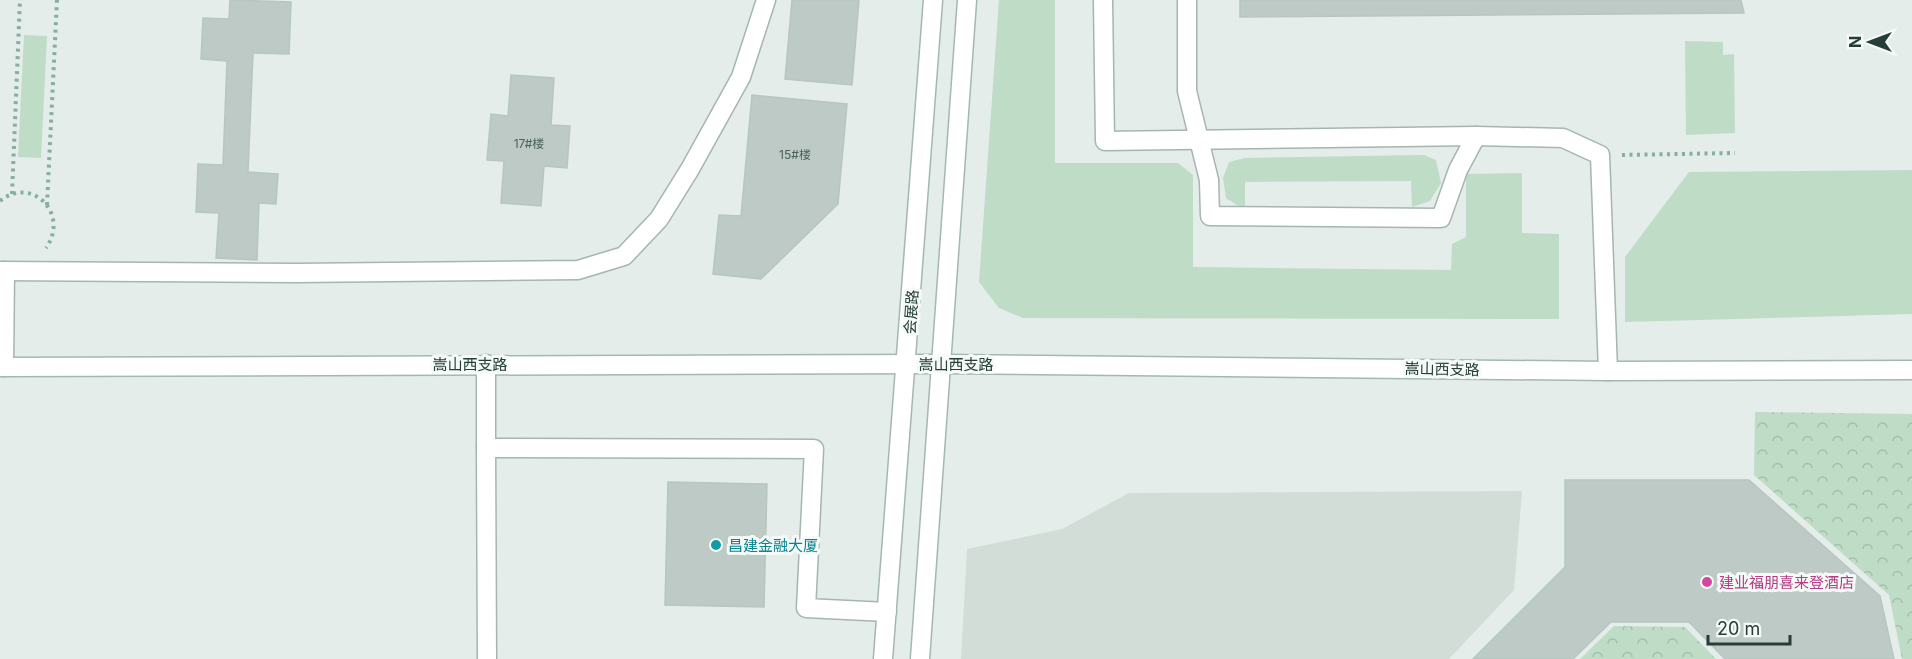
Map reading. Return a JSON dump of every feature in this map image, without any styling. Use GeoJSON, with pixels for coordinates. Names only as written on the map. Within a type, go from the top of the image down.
{"type":"FeatureCollection","features":[{"type":"Feature","properties":{"kind":"street"},"geometry":{"type":"LineString","coordinates":[[2,367],[3,271],[308,273],[578,270],[624,256],[660,219],[713,129],[741,77],[766,0]]}},
{"type":"Feature","properties":{"kind":"street","name":"会展路"},"geometry":{"type":"LineString","coordinates":[[883,659],[933,0]]}},
{"type":"Feature","properties":{"kind":"street"},"geometry":{"type":"LineString","coordinates":[[920,659],[967,0]]}},
{"type":"Feature","properties":{"kind":"street"},"geometry":{"type":"LineString","coordinates":[[1103,0],[1105,141],[1476,136],[1563,138],[1600,155],[1608,371]]}},
{"type":"Feature","properties":{"kind":"street"},"geometry":{"type":"LineString","coordinates":[[1187,0],[1187,91],[1209,180],[1210,216],[1441,218],[1458,170],[1476,136]]}},
{"type":"Feature","properties":{"kind":"street"},"geometry":{"type":"LineString","coordinates":[[486,364],[488,659]]}},
{"type":"Feature","properties":{"kind":"street","name":"嵩山西支路"},"geometry":{"type":"LineString","coordinates":[[2,367],[940,364],[1608,371],[1912,370]]}},
{"type":"Feature","properties":{"kind":"street"},"geometry":{"type":"LineString","coordinates":[[486,448],[814,449],[806,608],[886,612]]}},
{"type":"Feature","properties":{"kind":"path"},"geometry":{"type":"LineString","coordinates":[[12,194],[20,0]]}},
{"type":"Feature","properties":{"kind":"path"},"geometry":{"type":"LineString","coordinates":[[47,205],[57,0]]}},
{"type":"Feature","properties":{"kind":"path"},"geometry":{"type":"LineString","coordinates":[[1600,155],[1735,153]]}},
{"type":"Feature","properties":{"kind":"path"},"geometry":{"type":"LineString","coordinates":[[0,201],[12,194],[34,195],[47,205],[54,218],[52,240]]}},
{"type":"Feature","properties":{"kind":"shaded area"},"geometry":{"type":"Polygon","coordinates":[[[1522,491],[1514,590],[1449,659],[961,659],[967,549],[1062,529],[1129,493],[1522,491]]]}},
{"type":"Feature","properties":{"kind":"green space"},"geometry":{"type":"Polygon","coordinates":[[[999,0],[1055,0],[1055,163],[1178,163],[1193,175],[1193,267],[1451,270],[1452,244],[1466,237],[1466,174],[1522,173],[1522,233],[1559,234],[1559,319],[1023,318],[999,308],[979,282],[999,0]]]}},
{"type":"Feature","properties":{"kind":"green space"},"geometry":{"type":"Polygon","coordinates":[[[24,35],[47,36],[41,158],[18,157],[24,35]]]}},
{"type":"Feature","properties":{"kind":"green space"},"geometry":{"type":"Polygon","coordinates":[[[1685,41],[1723,42],[1723,55],[1734,54],[1735,133],[1686,135],[1685,41]]]}},
{"type":"Feature","properties":{"kind":"green space"},"geometry":{"type":"Polygon","coordinates":[[[1424,155],[1436,160],[1441,183],[1430,201],[1412,207],[1411,181],[1245,182],[1245,210],[1226,198],[1223,178],[1229,162],[1244,158],[1424,155]]]}},
{"type":"Feature","properties":{"kind":"green space"},"geometry":{"type":"Polygon","coordinates":[[[1912,170],[1912,314],[1625,322],[1625,257],[1689,172],[1912,170]]]}},
{"type":"Feature","properties":{"kind":"green space"},"geometry":{"type":"Polygon","coordinates":[[[1755,412],[1912,414],[1912,659],[1902,659],[1889,595],[1754,475],[1755,412]]]}},
{"type":"Feature","properties":{"kind":"green space"},"geometry":{"type":"Polygon","coordinates":[[[1614,626],[1685,627],[1716,659],[1580,659],[1614,626]]]}},
{"type":"Feature","properties":{"kind":"building"},"geometry":{"type":"Polygon","coordinates":[[[230,0],[291,2],[289,54],[253,53],[248,172],[278,174],[276,204],[259,203],[257,260],[216,258],[219,213],[196,212],[198,164],[223,165],[227,61],[201,59],[203,18],[229,19],[230,0]]]}},
{"type":"Feature","properties":{"kind":"building"},"geometry":{"type":"Polygon","coordinates":[[[792,0],[859,0],[852,85],[785,79],[792,0]]]}},
{"type":"Feature","properties":{"kind":"building"},"geometry":{"type":"Polygon","coordinates":[[[1240,0],[1741,0],[1744,13],[1240,17],[1240,0]]]}},
{"type":"Feature","properties":{"kind":"building"},"geometry":{"type":"Polygon","coordinates":[[[511,75],[554,78],[551,125],[570,126],[567,168],[544,166],[541,206],[501,203],[504,161],[487,160],[491,114],[508,116],[511,75]]]}},
{"type":"Feature","properties":{"kind":"building"},"geometry":{"type":"Polygon","coordinates":[[[752,95],[847,104],[838,204],[761,279],[713,274],[719,215],[741,216],[752,95]]]}},
{"type":"Feature","properties":{"kind":"building","name":"建业福朋喜来登酒店"},"geometry":{"type":"Polygon","coordinates":[[[1565,480],[1749,480],[1880,596],[1894,659],[1725,659],[1689,622],[1611,622],[1573,659],[1473,659],[1565,567],[1565,480]]]}},
{"type":"Feature","properties":{"kind":"building","name":"昌建金融大厦"},"geometry":{"type":"Polygon","coordinates":[[[668,482],[767,484],[764,607],[665,605],[668,482]]]}},
{"type":"Feature","properties":{"kind":"place","name":"昌建金融大厦"},"geometry":{"type":"Point","coordinates":[716,545]}},
{"type":"Feature","properties":{"kind":"place","name":"建业福朋喜来登酒店"},"geometry":{"type":"Point","coordinates":[1707,582]}}]}
